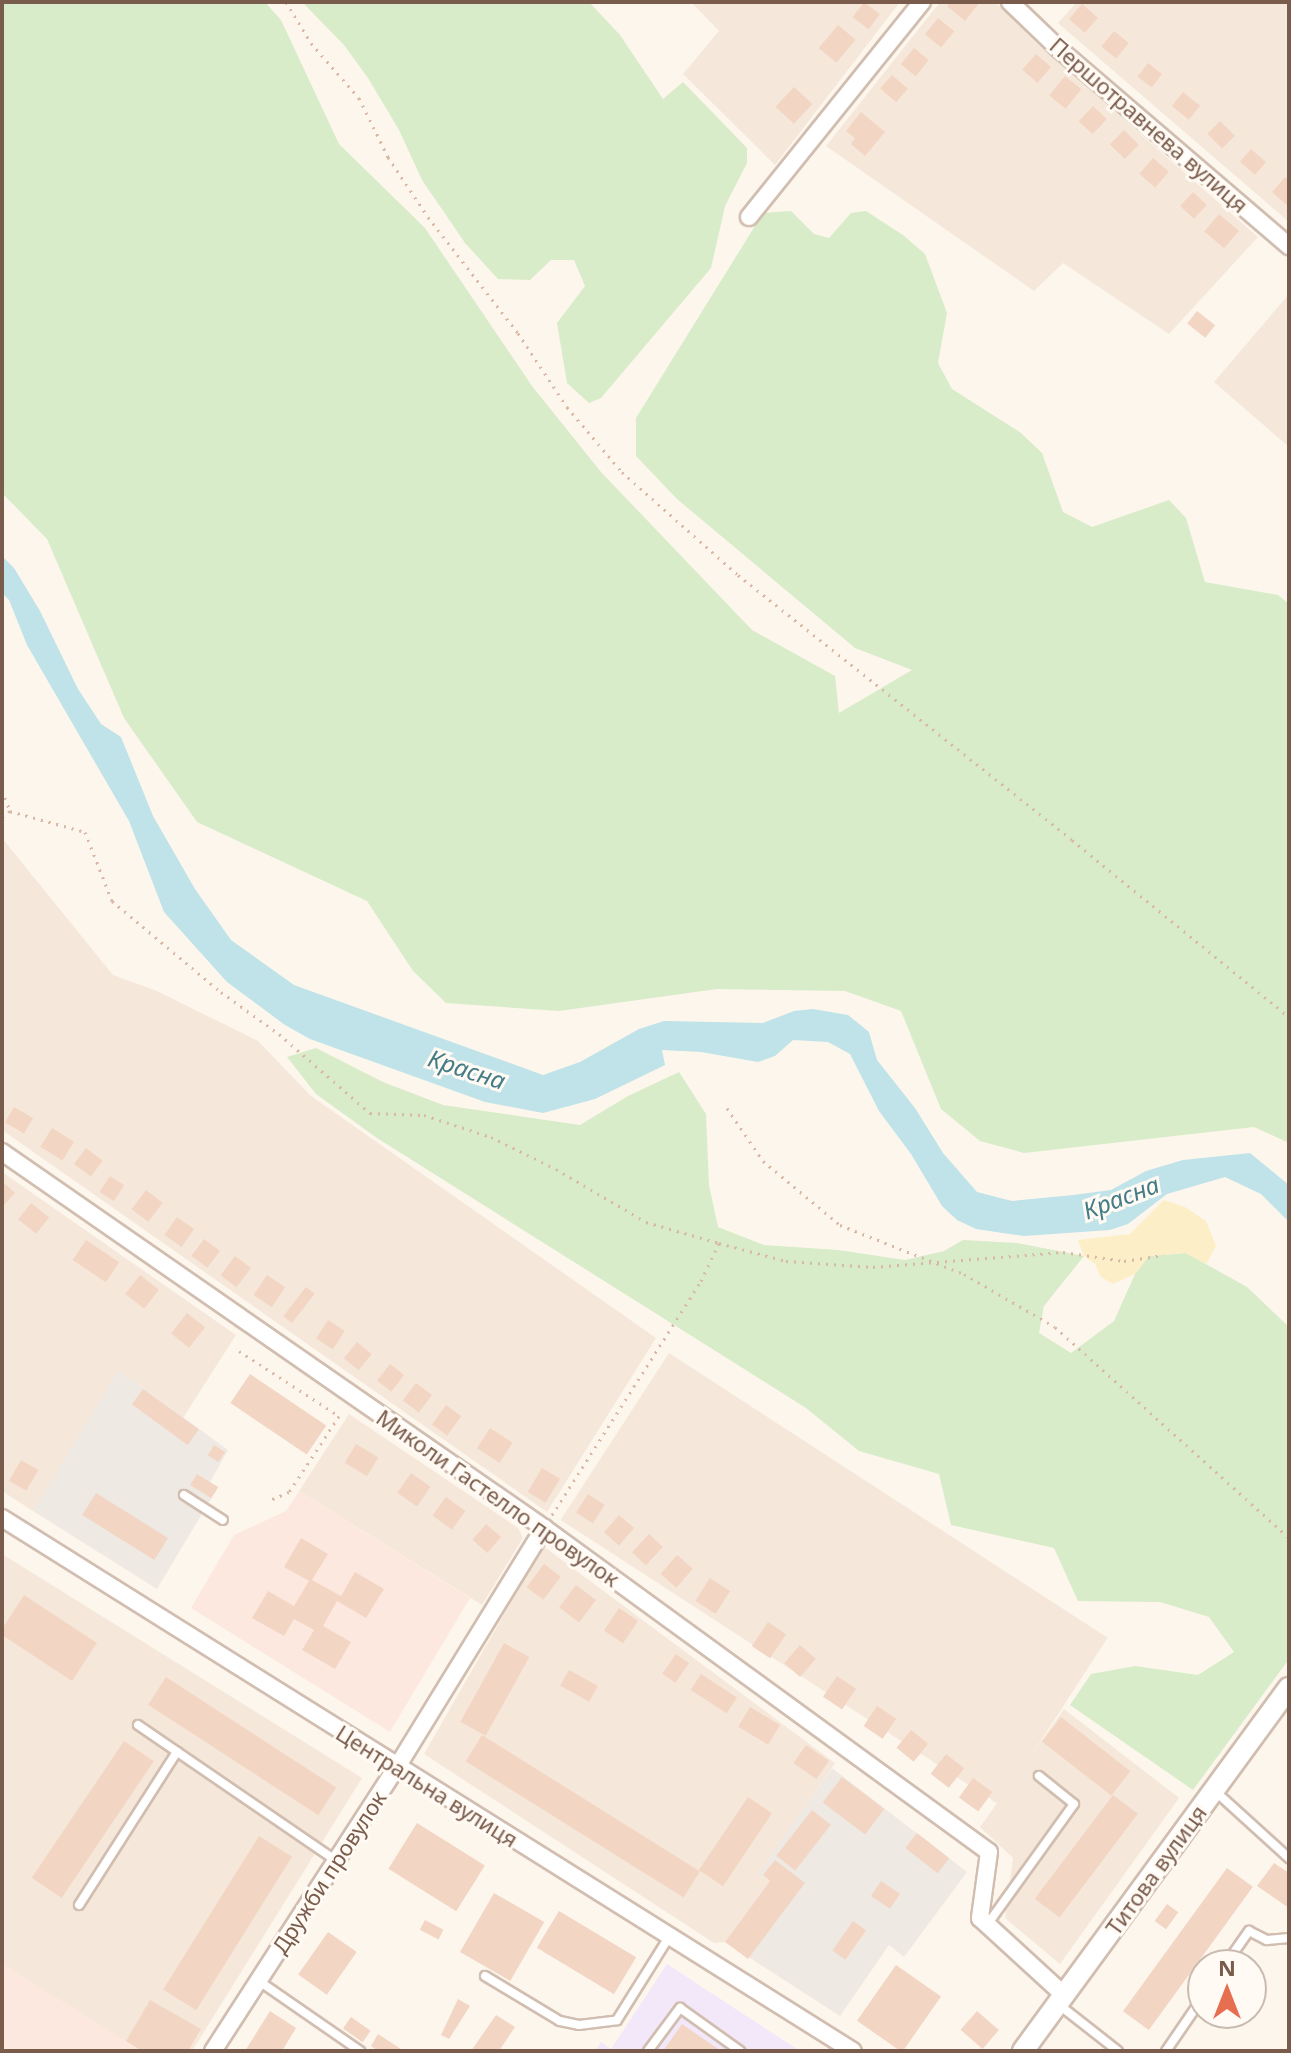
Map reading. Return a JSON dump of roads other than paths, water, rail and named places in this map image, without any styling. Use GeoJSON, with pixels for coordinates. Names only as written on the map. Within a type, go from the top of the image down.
{"type":"FeatureCollection","features":[{"type":"Feature","properties":{"kind":"street"},"geometry":{"type":"LineString","coordinates":[[749,217],[922,2]]}},
{"type":"Feature","properties":{"kind":"street","name":"Першотравнева вулиця"},"geometry":{"type":"LineString","coordinates":[[1010,2],[1059,49],[1289,246]]}},
{"type":"Feature","properties":{"kind":"street","name":"Миколи Гастелло провулок"},"geometry":{"type":"LineString","coordinates":[[2,1152],[544,1528],[989,1852],[980,1918],[987,1925]]}},
{"type":"Feature","properties":{"kind":"street","name":"Центральна вулиця"},"geometry":{"type":"LineString","coordinates":[[2,1518],[853,2051]]}},
{"type":"Feature","properties":{"kind":"street","name":"Дружби провулок"},"geometry":{"type":"LineString","coordinates":[[213,2051],[397,1767],[544,1528]]}},
{"type":"Feature","properties":{"kind":"street","name":"Титова вулиця"},"geometry":{"type":"LineString","coordinates":[[1023,2051],[1289,1688]]}},
{"type":"Feature","properties":{"kind":"street"},"geometry":{"type":"LineString","coordinates":[[987,1925],[1061,2000]]}},
{"type":"Feature","properties":{"kind":"lane"},"geometry":{"type":"LineString","coordinates":[[184,1495],[223,1520]]}},
{"type":"Feature","properties":{"kind":"lane"},"geometry":{"type":"LineString","coordinates":[[138,1725],[335,1860]]}},
{"type":"Feature","properties":{"kind":"lane"},"geometry":{"type":"LineString","coordinates":[[79,1905],[177,1752]]}},
{"type":"Feature","properties":{"kind":"lane"},"geometry":{"type":"LineString","coordinates":[[987,1925],[1074,1804],[1039,1776]]}},
{"type":"Feature","properties":{"kind":"lane"},"geometry":{"type":"LineString","coordinates":[[1214,1791],[1289,1858]]}},
{"type":"Feature","properties":{"kind":"lane"},"geometry":{"type":"LineString","coordinates":[[1236,1949],[1249,1931],[1267,1940],[1289,1938]]}},
{"type":"Feature","properties":{"kind":"lane"},"geometry":{"type":"LineString","coordinates":[[485,1976],[560,2021],[579,2025],[617,2020],[669,1937]]}},
{"type":"Feature","properties":{"kind":"lane"},"geometry":{"type":"LineString","coordinates":[[259,1980],[360,2051]]}},
{"type":"Feature","properties":{"kind":"lane"},"geometry":{"type":"LineString","coordinates":[[1061,2000],[1118,2051]]}},
{"type":"Feature","properties":{"kind":"lane"},"geometry":{"type":"LineString","coordinates":[[648,2051],[680,2008],[740,2051]]}},
{"type":"Feature","properties":{"kind":"lane"},"geometry":{"type":"LineString","coordinates":[[1166,2051],[1187,2020]]}},
{"type":"Feature","properties":{"kind":"water","name":"Красна"},"geometry":{"type":"Polygon","coordinates":[[[2,556],[14,568],[40,611],[78,689],[101,724],[121,737],[153,816],[195,889],[231,940],[294,985],[543,1075],[580,1062],[639,1029],[664,1021],[763,1023],[794,1011],[813,1009],[848,1015],[869,1032],[877,1060],[915,1108],[943,1153],[977,1192],[1012,1201],[1111,1190],[1146,1171],[1183,1160],[1250,1153],[1289,1185],[1289,1222],[1261,1194],[1225,1177],[1167,1194],[1128,1224],[1110,1230],[1024,1236],[976,1229],[957,1220],[942,1206],[911,1154],[879,1111],[850,1054],[828,1042],[793,1040],[775,1056],[758,1062],[701,1052],[662,1050],[665,1065],[595,1099],[543,1113],[485,1102],[310,1039],[285,1025],[227,982],[164,912],[129,821],[27,645],[9,600],[2,593],[2,556]]]}}]}
